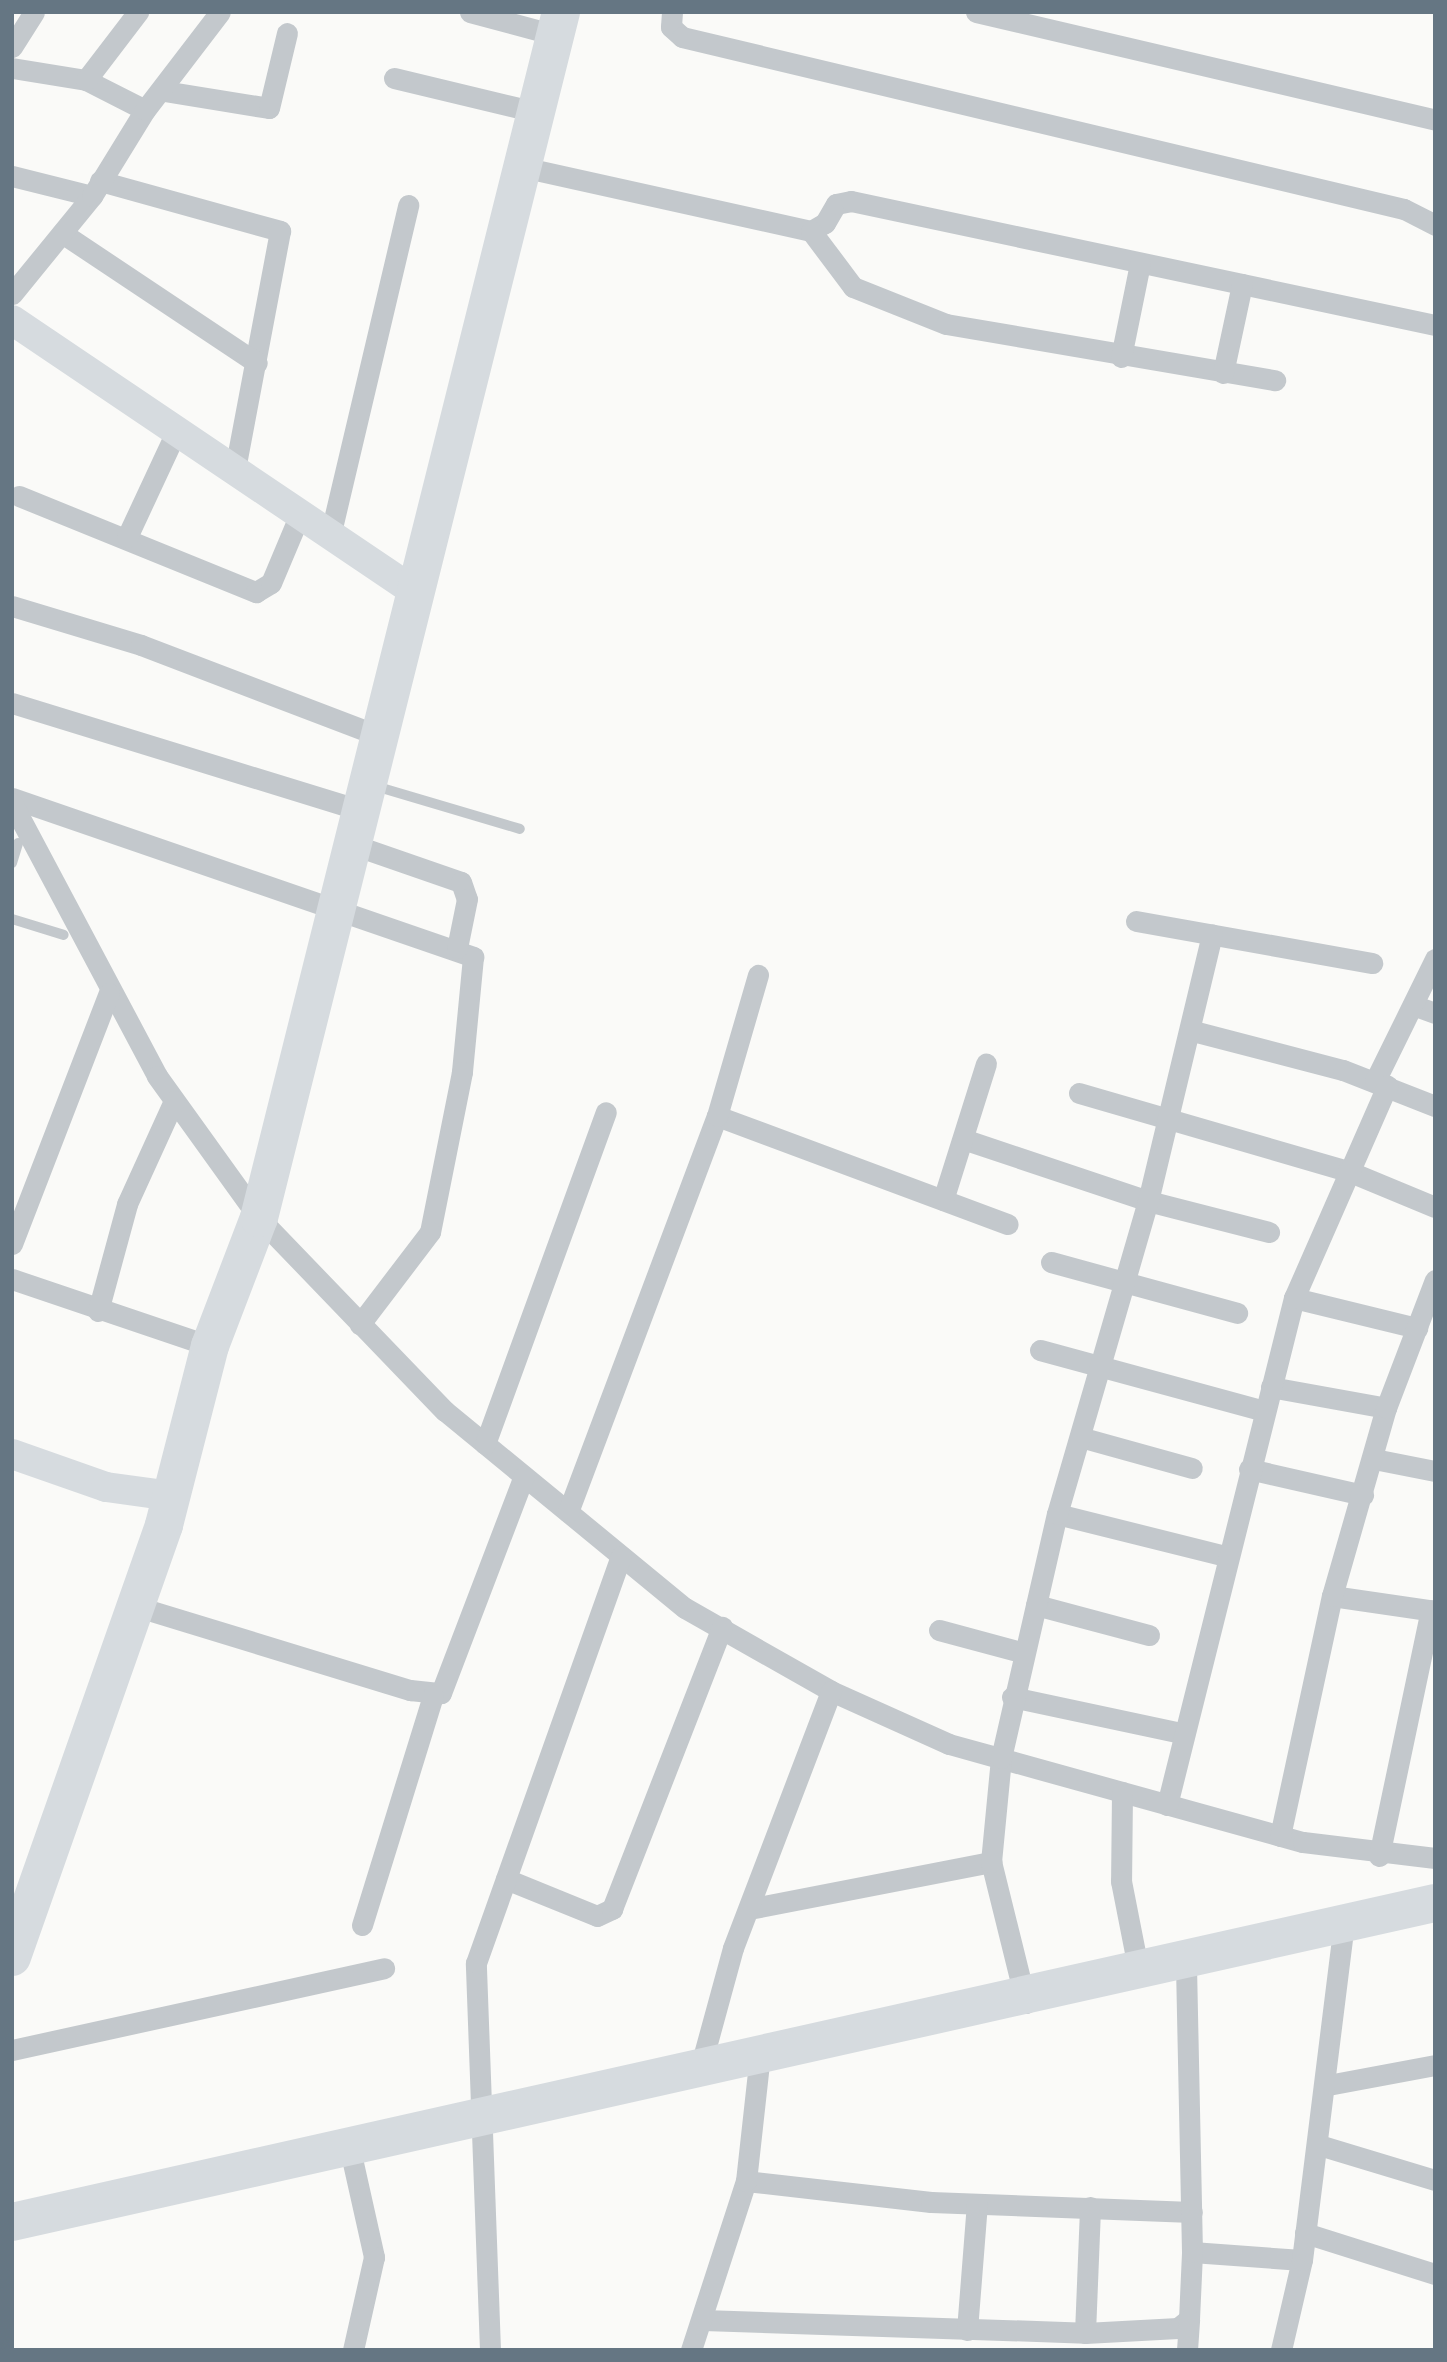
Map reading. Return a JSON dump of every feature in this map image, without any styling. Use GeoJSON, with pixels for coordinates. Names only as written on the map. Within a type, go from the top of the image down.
{"type":"FeatureCollection","features":[{"type":"Feature","properties":{"kind":"highway"},"geometry":{"type":"LineString","coordinates":[[16,1936],[135,1606],[172,1496],[210,1346],[259,1218],[418,594],[558,24]]}},
{"type":"Feature","properties":{"kind":"highway"},"geometry":{"type":"LineString","coordinates":[[1344,1934],[1435,1903]]}},
{"type":"Feature","properties":{"kind":"highway"},"geometry":{"type":"LineString","coordinates":[[12,2239],[141,2201],[1186,1967],[1344,1934],[1435,1921]]}},
{"type":"Feature","properties":{"kind":"highway"},"geometry":{"type":"LineString","coordinates":[[1025,2003],[1138,1968],[1186,1967]]}},
{"type":"Feature","properties":{"kind":"highway"},"geometry":{"type":"LineString","coordinates":[[486,2125],[701,2065],[761,2064]]}},
{"type":"Feature","properties":{"kind":"highway"},"geometry":{"type":"LineString","coordinates":[[12,2221],[141,2201]]}},
{"type":"Feature","properties":{"kind":"street"},"geometry":{"type":"LineString","coordinates":[[12,47],[34,12]]}},
{"type":"Feature","properties":{"kind":"street"},"geometry":{"type":"LineString","coordinates":[[86,80],[138,12]]}},
{"type":"Feature","properties":{"kind":"street"},"geometry":{"type":"LineString","coordinates":[[12,294],[96,188],[145,110],[164,91],[220,12]]}},
{"type":"Feature","properties":{"kind":"street"},"geometry":{"type":"LineString","coordinates":[[470,12],[558,24]]}},
{"type":"Feature","properties":{"kind":"street"},"geometry":{"type":"LineString","coordinates":[[672,12],[671,26],[682,37],[1404,209],[1435,225]]}},
{"type":"Feature","properties":{"kind":"street"},"geometry":{"type":"LineString","coordinates":[[976,12],[1009,16],[1435,120]]}},
{"type":"Feature","properties":{"kind":"street"},"geometry":{"type":"LineString","coordinates":[[164,91],[269,108],[287,33]]}},
{"type":"Feature","properties":{"kind":"street"},"geometry":{"type":"LineString","coordinates":[[12,68],[86,80],[145,110]]}},
{"type":"Feature","properties":{"kind":"street"},"geometry":{"type":"LineString","coordinates":[[394,78],[536,112]]}},
{"type":"Feature","properties":{"kind":"street"},"geometry":{"type":"LineString","coordinates":[[522,167],[811,231],[825,223],[836,204],[851,201],[1435,325]]}},
{"type":"Feature","properties":{"kind":"street"},"geometry":{"type":"LineString","coordinates":[[12,177],[96,188],[280,231],[234,474]]}},
{"type":"Feature","properties":{"kind":"street"},"geometry":{"type":"LineString","coordinates":[[331,532],[408,205]]}},
{"type":"Feature","properties":{"kind":"street"},"geometry":{"type":"LineString","coordinates":[[811,231],[841,278],[872,296],[946,324],[1121,357],[1275,380]]}},
{"type":"Feature","properties":{"kind":"street"},"geometry":{"type":"LineString","coordinates":[[62,233],[257,363]]}},
{"type":"Feature","properties":{"kind":"street"},"geometry":{"type":"LineString","coordinates":[[1121,357],[1140,264]]}},
{"type":"Feature","properties":{"kind":"street"},"geometry":{"type":"LineString","coordinates":[[1223,373],[1242,284]]}},
{"type":"Feature","properties":{"kind":"street"},"geometry":{"type":"LineString","coordinates":[[12,320],[234,474],[331,532],[418,594]]}},
{"type":"Feature","properties":{"kind":"street"},"geometry":{"type":"LineString","coordinates":[[127,537],[176,432]]}},
{"type":"Feature","properties":{"kind":"street"},"geometry":{"type":"LineString","coordinates":[[19,496],[262,592],[300,514]]}},
{"type":"Feature","properties":{"kind":"street"},"geometry":{"type":"LineString","coordinates":[[12,607],[141,645],[382,737]]}},
{"type":"Feature","properties":{"kind":"street"},"geometry":{"type":"LineString","coordinates":[[12,703],[362,814],[461,882],[467,899],[457,948]]}},
{"type":"Feature","properties":{"kind":"street"},"geometry":{"type":"LineString","coordinates":[[12,800],[338,907],[457,948],[473,957],[477,967],[434,1217],[422,1250],[360,1324]]}},
{"type":"Feature","properties":{"kind":"street"},"geometry":{"type":"LineString","coordinates":[[12,800],[109,993],[174,1101],[259,1218],[360,1324],[485,1444],[685,1608],[831,1691],[949,1744],[1280,1836],[1379,1856],[1435,1858]]}},
{"type":"Feature","properties":{"kind":"street"},"geometry":{"type":"LineString","coordinates":[[1136,921],[1372,963]]}},
{"type":"Feature","properties":{"kind":"street"},"geometry":{"type":"LineString","coordinates":[[1025,2003],[992,1862],[1001,1758],[1012,1697],[1057,1514],[1148,1201],[1167,1118],[1193,1031],[1212,935]]}},
{"type":"Feature","properties":{"kind":"street"},"geometry":{"type":"LineString","coordinates":[[1167,1805],[1225,1556],[1294,1298],[1348,1171],[1413,1005],[1435,959]]}},
{"type":"Feature","properties":{"kind":"street"},"geometry":{"type":"LineString","coordinates":[[568,1512],[717,1115],[758,975]]}},
{"type":"Feature","properties":{"kind":"street"},"geometry":{"type":"LineString","coordinates":[[12,1244],[109,993]]}},
{"type":"Feature","properties":{"kind":"street"},"geometry":{"type":"LineString","coordinates":[[1413,1005],[1435,1013]]}},
{"type":"Feature","properties":{"kind":"street"},"geometry":{"type":"LineString","coordinates":[[1193,1031],[1381,1083],[1435,1106]]}},
{"type":"Feature","properties":{"kind":"street"},"geometry":{"type":"LineString","coordinates":[[943,1200],[986,1064]]}},
{"type":"Feature","properties":{"kind":"street"},"geometry":{"type":"LineString","coordinates":[[1079,1093],[1348,1171],[1435,1206]]}},
{"type":"Feature","properties":{"kind":"street"},"geometry":{"type":"LineString","coordinates":[[98,1311],[127,1204],[174,1101]]}},
{"type":"Feature","properties":{"kind":"street"},"geometry":{"type":"LineString","coordinates":[[485,1444],[606,1112]]}},
{"type":"Feature","properties":{"kind":"street"},"geometry":{"type":"LineString","coordinates":[[717,1115],[1008,1224]]}},
{"type":"Feature","properties":{"kind":"street"},"geometry":{"type":"LineString","coordinates":[[963,1139],[1148,1201],[1269,1233]]}},
{"type":"Feature","properties":{"kind":"street"},"geometry":{"type":"LineString","coordinates":[[1051,1262],[1237,1313]]}},
{"type":"Feature","properties":{"kind":"street"},"geometry":{"type":"LineString","coordinates":[[12,1279],[98,1311],[210,1346]]}},
{"type":"Feature","properties":{"kind":"street"},"geometry":{"type":"LineString","coordinates":[[1280,1836],[1332,1596],[1374,1459],[1386,1408],[1435,1280]]}},
{"type":"Feature","properties":{"kind":"street"},"geometry":{"type":"LineString","coordinates":[[1294,1298],[1417,1328]]}},
{"type":"Feature","properties":{"kind":"street"},"geometry":{"type":"LineString","coordinates":[[1040,1350],[1265,1411]]}},
{"type":"Feature","properties":{"kind":"street"},"geometry":{"type":"LineString","coordinates":[[1271,1387],[1386,1408]]}},
{"type":"Feature","properties":{"kind":"street"},"geometry":{"type":"LineString","coordinates":[[1080,1437],[1192,1468]]}},
{"type":"Feature","properties":{"kind":"street"},"geometry":{"type":"LineString","coordinates":[[12,1454],[106,1487],[172,1496]]}},
{"type":"Feature","properties":{"kind":"street"},"geometry":{"type":"LineString","coordinates":[[1374,1459],[1435,1471]]}},
{"type":"Feature","properties":{"kind":"street"},"geometry":{"type":"LineString","coordinates":[[1249,1469],[1363,1495]]}},
{"type":"Feature","properties":{"kind":"street"},"geometry":{"type":"LineString","coordinates":[[362,1925],[433,1696],[448,1680],[524,1476]]}},
{"type":"Feature","properties":{"kind":"street"},"geometry":{"type":"LineString","coordinates":[[1057,1514],[1225,1556]]}},
{"type":"Feature","properties":{"kind":"street"},"geometry":{"type":"LineString","coordinates":[[490,2350],[486,2125],[473,2002],[476,1964],[621,1556]]}},
{"type":"Feature","properties":{"kind":"street"},"geometry":{"type":"LineString","coordinates":[[1332,1596],[1433,1611],[1379,1856]]}},
{"type":"Feature","properties":{"kind":"street"},"geometry":{"type":"LineString","coordinates":[[1036,1605],[1149,1635]]}},
{"type":"Feature","properties":{"kind":"street"},"geometry":{"type":"LineString","coordinates":[[135,1606],[433,1696]]}},
{"type":"Feature","properties":{"kind":"street"},"geometry":{"type":"LineString","coordinates":[[506,1879],[597,1916],[611,1909],[722,1627]]}},
{"type":"Feature","properties":{"kind":"street"},"geometry":{"type":"LineString","coordinates":[[939,1629],[1024,1653]]}},
{"type":"Feature","properties":{"kind":"street"},"geometry":{"type":"LineString","coordinates":[[701,2065],[748,1909],[831,1691]]}},
{"type":"Feature","properties":{"kind":"street"},"geometry":{"type":"LineString","coordinates":[[1012,1697],[1182,1733]]}},
{"type":"Feature","properties":{"kind":"street"},"geometry":{"type":"LineString","coordinates":[[1122,1792],[1121,1881],[1138,1968]]}},
{"type":"Feature","properties":{"kind":"street"},"geometry":{"type":"LineString","coordinates":[[748,1909],[992,1862]]}},
{"type":"Feature","properties":{"kind":"street"},"geometry":{"type":"LineString","coordinates":[[1281,2350],[1302,2260],[1328,2085],[1344,1934]]}},
{"type":"Feature","properties":{"kind":"street"},"geometry":{"type":"LineString","coordinates":[[1186,1967],[1192,2212],[1187,2350]]}},
{"type":"Feature","properties":{"kind":"street"},"geometry":{"type":"LineString","coordinates":[[12,2050],[384,1968]]}},
{"type":"Feature","properties":{"kind":"street"},"geometry":{"type":"LineString","coordinates":[[691,2350],[703,2320],[746,2181],[761,2064]]}},
{"type":"Feature","properties":{"kind":"street"},"geometry":{"type":"LineString","coordinates":[[1328,2085],[1435,2065]]}},
{"type":"Feature","properties":{"kind":"street"},"geometry":{"type":"LineString","coordinates":[[1319,2145],[1435,2180]]}},
{"type":"Feature","properties":{"kind":"street"},"geometry":{"type":"LineString","coordinates":[[351,2154],[374,2257],[352,2350]]}},
{"type":"Feature","properties":{"kind":"street"},"geometry":{"type":"LineString","coordinates":[[746,2181],[977,2204],[1192,2212]]}},
{"type":"Feature","properties":{"kind":"street"},"geometry":{"type":"LineString","coordinates":[[967,2330],[977,2204]]}},
{"type":"Feature","properties":{"kind":"street"},"geometry":{"type":"LineString","coordinates":[[1085,2333],[1090,2207]]}},
{"type":"Feature","properties":{"kind":"street"},"geometry":{"type":"LineString","coordinates":[[1305,2233],[1435,2274]]}},
{"type":"Feature","properties":{"kind":"street"},"geometry":{"type":"LineString","coordinates":[[1192,2252],[1302,2260]]}},
{"type":"Feature","properties":{"kind":"street"},"geometry":{"type":"LineString","coordinates":[[703,2320],[1085,2333],[1169,2330],[1189,2319]]}},
{"type":"Feature","properties":{"kind":"lane"},"geometry":{"type":"LineString","coordinates":[[362,814],[520,830]]}},
{"type":"Feature","properties":{"kind":"lane"},"geometry":{"type":"LineString","coordinates":[[12,863],[18,843]]}},
{"type":"Feature","properties":{"kind":"lane"},"geometry":{"type":"LineString","coordinates":[[12,919],[64,935]]}}]}
